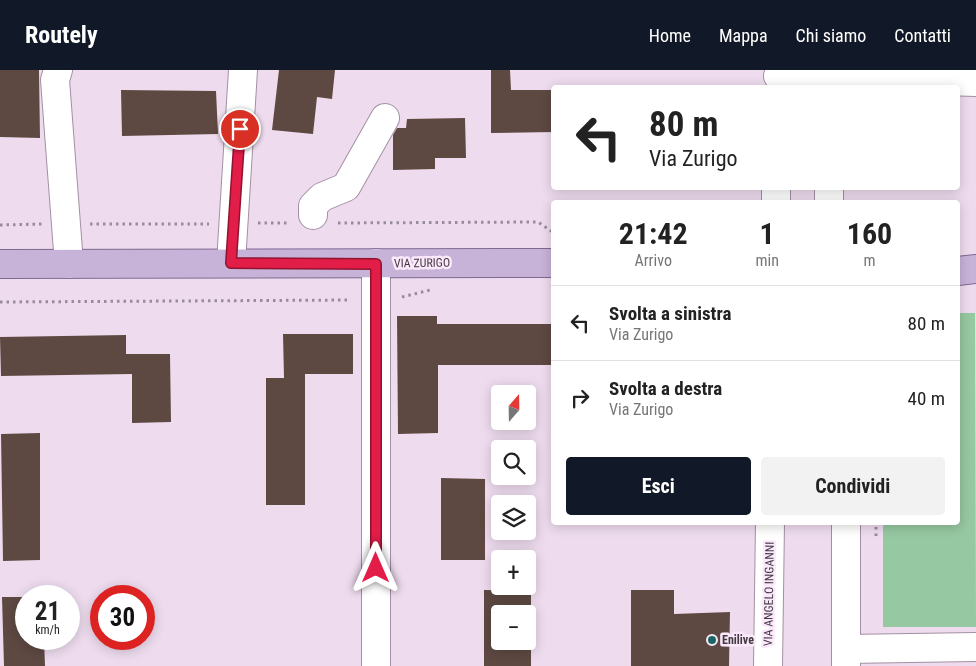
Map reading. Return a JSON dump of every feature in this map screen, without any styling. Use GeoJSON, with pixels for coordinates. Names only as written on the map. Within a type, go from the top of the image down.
{"type":"FeatureCollection","features":[{"type":"Feature","properties":{"kind":"main road"},"geometry":{"type":"LineString","coordinates":[[960,252],[976,253]]}},
{"type":"Feature","properties":{"kind":"main road","name":"VIA ZURIGO"},"geometry":{"type":"LineString","coordinates":[[0,264],[551,263]]}},
{"type":"Feature","properties":{"kind":"main road"},"geometry":{"type":"LineString","coordinates":[[960,271],[976,269]]}},
{"type":"Feature","properties":{"kind":"street"},"geometry":{"type":"LineString","coordinates":[[58,70],[55,80],[69,264]]}},
{"type":"Feature","properties":{"kind":"street"},"geometry":{"type":"LineString","coordinates":[[231,263],[243,70]]}},
{"type":"Feature","properties":{"kind":"street"},"geometry":{"type":"LineString","coordinates":[[777,78],[976,82]]}},
{"type":"Feature","properties":{"kind":"street"},"geometry":{"type":"LineString","coordinates":[[314,220],[313,206],[322,197],[346,187],[385,118]]}},
{"type":"Feature","properties":{"kind":"street"},"geometry":{"type":"LineString","coordinates":[[376,264],[376,666]]}},
{"type":"Feature","properties":{"kind":"street","name":"VIA ANGELO INGANNI"},"geometry":{"type":"LineString","coordinates":[[770,525],[771,663]]}},
{"type":"Feature","properties":{"kind":"street"},"geometry":{"type":"LineString","coordinates":[[846,525],[842,660],[976,647]]}},
{"type":"Feature","properties":{"kind":"path"},"geometry":{"type":"LineString","coordinates":[[0,225],[234,224],[314,220],[538,222],[551,231]]}},
{"type":"Feature","properties":{"kind":"path"},"geometry":{"type":"LineString","coordinates":[[0,302],[352,300]]}},
{"type":"Feature","properties":{"kind":"path"},"geometry":{"type":"LineString","coordinates":[[876,525],[876,536]]}},
{"type":"Feature","properties":{"kind":"green space"},"geometry":{"type":"Polygon","coordinates":[[[960,313],[975,313],[976,627],[883,627],[883,525],[960,525],[960,313]]]}},
{"type":"Feature","properties":{"kind":"building"},"geometry":{"type":"Polygon","coordinates":[[[0,70],[39,70],[40,138],[0,137],[0,70]]]}},
{"type":"Feature","properties":{"kind":"building"},"geometry":{"type":"Polygon","coordinates":[[[279,70],[335,70],[332,99],[317,97],[313,134],[272,130],[279,70]]]}},
{"type":"Feature","properties":{"kind":"building"},"geometry":{"type":"Polygon","coordinates":[[[491,70],[510,70],[511,90],[551,90],[551,132],[491,133],[491,70]]]}},
{"type":"Feature","properties":{"kind":"building"},"geometry":{"type":"Polygon","coordinates":[[[121,90],[216,91],[218,134],[122,136],[121,90]]]}},
{"type":"Feature","properties":{"kind":"building"},"geometry":{"type":"Polygon","coordinates":[[[465,118],[466,158],[435,158],[435,169],[393,170],[393,135],[397,128],[406,128],[407,119],[465,118]]]}},
{"type":"Feature","properties":{"kind":"building"},"geometry":{"type":"Polygon","coordinates":[[[397,316],[437,316],[437,324],[551,324],[551,365],[438,365],[438,433],[398,434],[397,316]]]}},
{"type":"Feature","properties":{"kind":"building"},"geometry":{"type":"Polygon","coordinates":[[[283,334],[353,334],[353,374],[305,374],[305,505],[266,505],[266,378],[284,378],[283,334]]]}},
{"type":"Feature","properties":{"kind":"building"},"geometry":{"type":"Polygon","coordinates":[[[126,335],[126,354],[170,354],[171,422],[132,423],[132,374],[1,376],[0,337],[126,335]]]}},
{"type":"Feature","properties":{"kind":"building"},"geometry":{"type":"Polygon","coordinates":[[[40,433],[40,560],[3,561],[1,434],[40,433]]]}},
{"type":"Feature","properties":{"kind":"building"},"geometry":{"type":"Polygon","coordinates":[[[441,478],[485,479],[485,560],[441,560],[441,478]]]}},
{"type":"Feature","properties":{"kind":"building"},"geometry":{"type":"Polygon","coordinates":[[[484,590],[491,590],[491,595],[531,595],[531,605],[491,605],[491,650],[531,650],[531,666],[484,666],[484,590]]]}},
{"type":"Feature","properties":{"kind":"building"},"geometry":{"type":"Polygon","coordinates":[[[631,590],[674,590],[674,614],[730,612],[729,666],[631,666],[631,590]]]}},
{"type":"Feature","properties":{"kind":"building"},"geometry":{"type":"Polygon","coordinates":[[[2,597],[15,597],[15,650],[44,650],[45,666],[4,666],[2,597]]]}},
{"type":"Feature","properties":{"kind":"place","name":"Enilive"},"geometry":{"type":"Point","coordinates":[712,640]}},
{"type":"Feature","properties":{"kind":"route"},"geometry":{"type":"LineString","coordinates":[[240,129],[231,263],[376,264],[376,568]]}}]}
